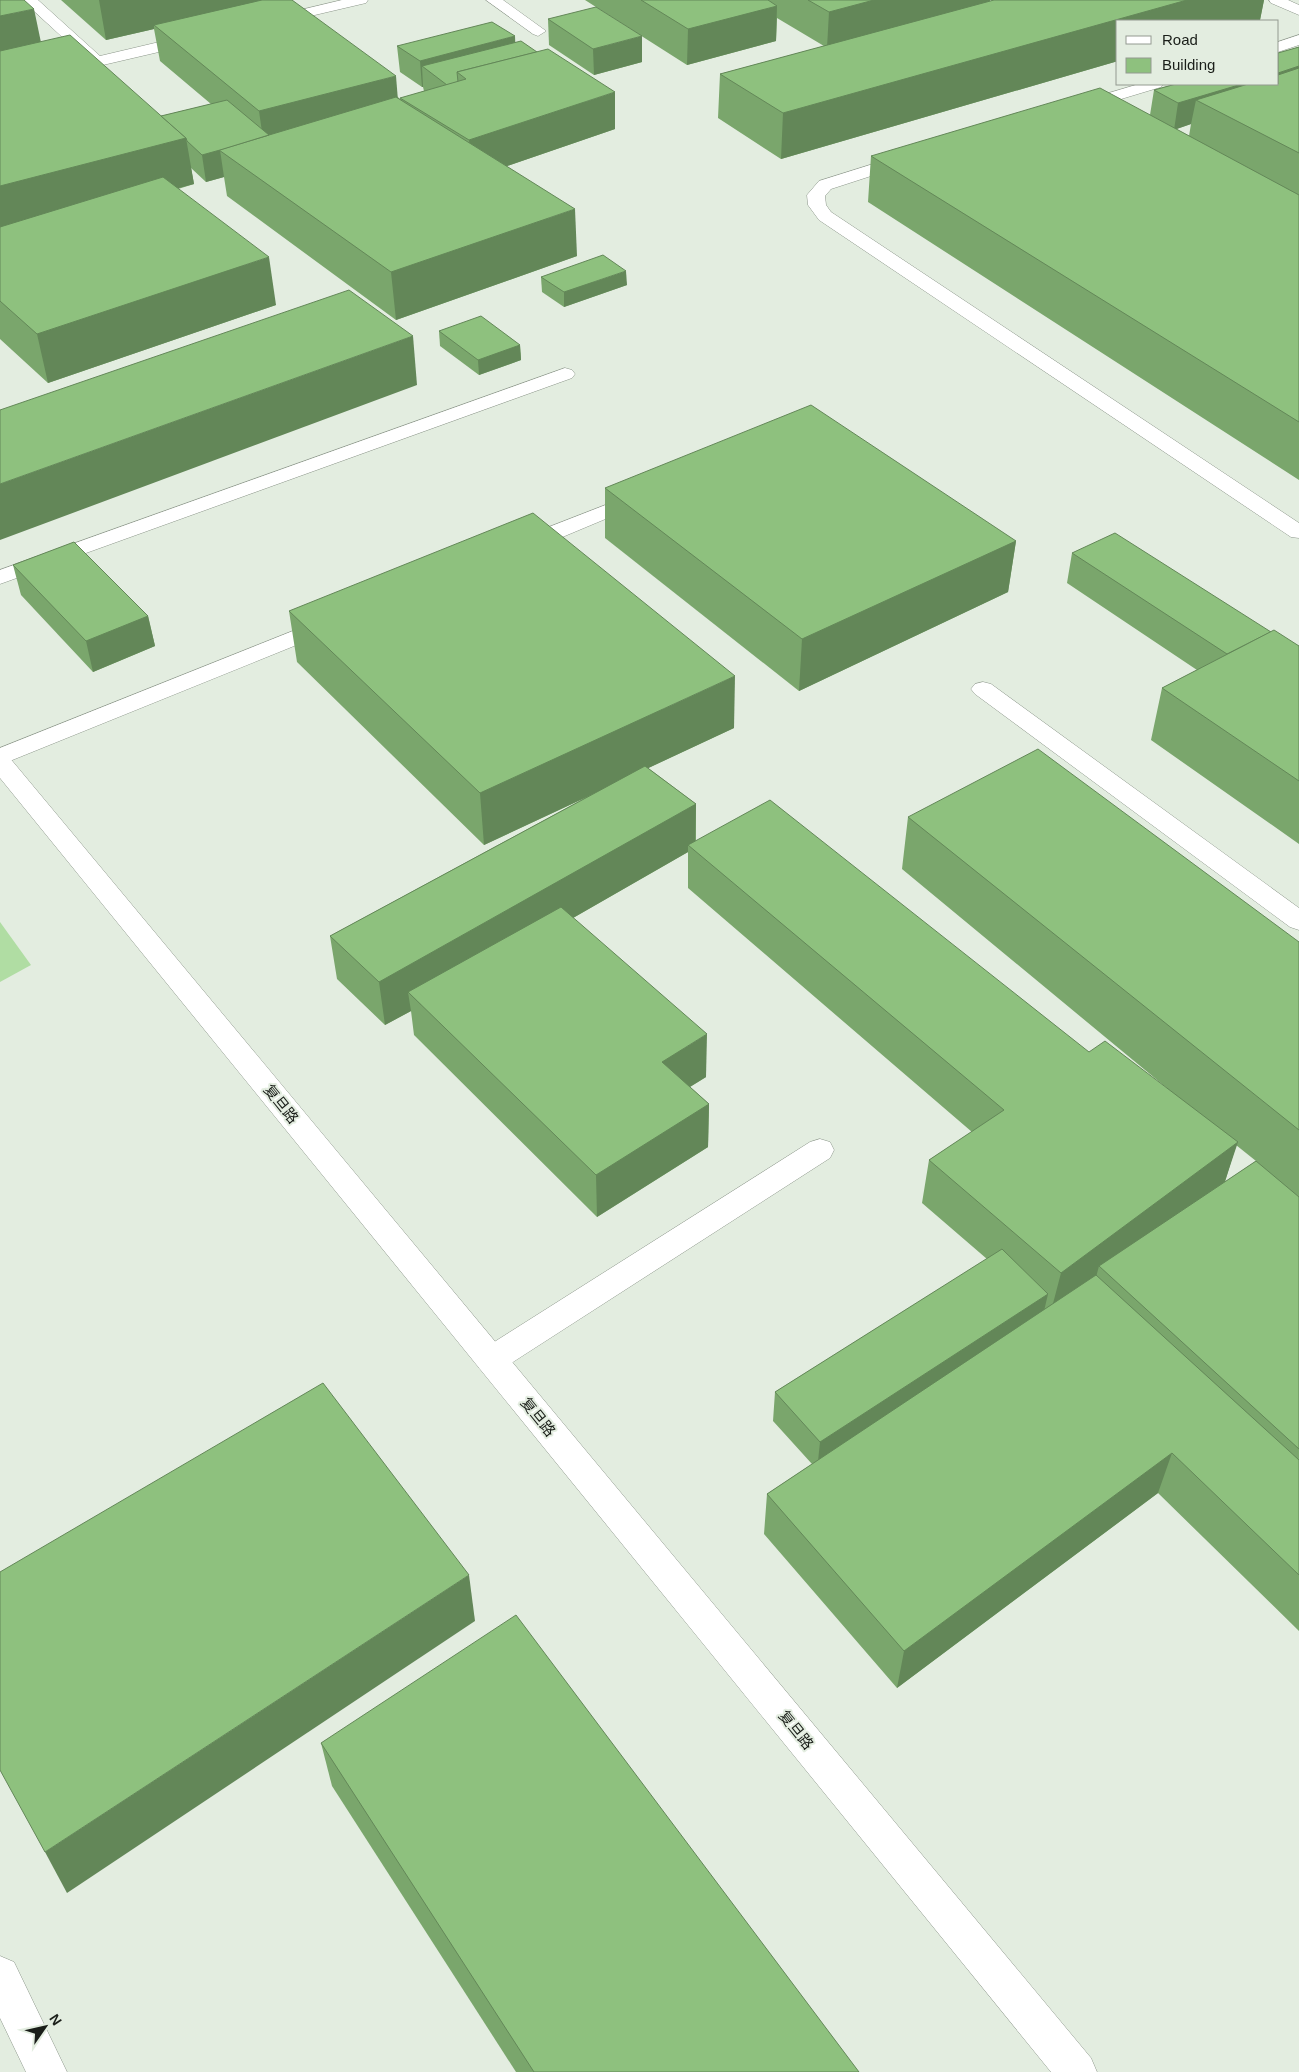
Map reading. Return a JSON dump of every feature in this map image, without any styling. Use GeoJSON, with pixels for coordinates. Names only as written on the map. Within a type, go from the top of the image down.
{"type":"FeatureCollection","features":[{"type":"Feature","properties":{"kind":"street"},"geometry":{"type":"LineString","coordinates":[[29,0],[98,62]]}},
{"type":"Feature","properties":{"kind":"street"},"geometry":{"type":"LineString","coordinates":[[254,25],[360,0]]}},
{"type":"Feature","properties":{"kind":"street"},"geometry":{"type":"LineString","coordinates":[[493,0],[538,31]]}},
{"type":"Feature","properties":{"kind":"street"},"geometry":{"type":"LineString","coordinates":[[1276,0],[1299,11]]}},
{"type":"Feature","properties":{"kind":"street"},"geometry":{"type":"LineString","coordinates":[[0,84],[205,36]]}},
{"type":"Feature","properties":{"kind":"street"},"geometry":{"type":"LineString","coordinates":[[1279,47],[1299,40]]}},
{"type":"Feature","properties":{"kind":"street"},"geometry":{"type":"LineString","coordinates":[[1092,118],[1070,109],[1152,85]]}},
{"type":"Feature","properties":{"kind":"street"},"geometry":{"type":"LineString","coordinates":[[918,155],[825,185],[816,195],[817,205],[825,216],[1299,532]]}},
{"type":"Feature","properties":{"kind":"street"},"geometry":{"type":"LineString","coordinates":[[0,577],[565,374]]}},
{"type":"Feature","properties":{"kind":"street"},"geometry":{"type":"LineString","coordinates":[[506,552],[662,488]]}},
{"type":"Feature","properties":{"kind":"street"},"geometry":{"type":"LineString","coordinates":[[0,757],[350,615]]}},
{"type":"Feature","properties":{"kind":"street"},"geometry":{"type":"LineString","coordinates":[[983,690],[1299,921]]}},
{"type":"Feature","properties":{"kind":"street","name":"复旦路"},"geometry":{"type":"LineString","coordinates":[[0,762],[1077,2072]]}},
{"type":"Feature","properties":{"kind":"street"},"geometry":{"type":"LineString","coordinates":[[491,1360],[820,1150]]}},
{"type":"Feature","properties":{"kind":"street"},"geometry":{"type":"LineString","coordinates":[[0,1976],[47,2072]]}},
{"type":"Feature","properties":{"kind":"green space"},"geometry":{"type":"Polygon","coordinates":[[[0,922],[31,965],[0,982],[0,922]]]}},
{"type":"Feature","properties":{"kind":"building"},"geometry":{"type":"Polygon","coordinates":[[[0,0],[24,0],[34,9],[0,16],[0,0]]]}},
{"type":"Feature","properties":{"kind":"building"},"geometry":{"type":"Polygon","coordinates":[[[262,0],[292,0],[396,76],[259,111],[154,25],[262,0]]]}},
{"type":"Feature","properties":{"kind":"building"},"geometry":{"type":"Polygon","coordinates":[[[641,0],[768,0],[777,6],[688,29],[641,0]]]}},
{"type":"Feature","properties":{"kind":"building"},"geometry":{"type":"Polygon","coordinates":[[[808,0],[874,0],[829,12],[808,0]]]}},
{"type":"Feature","properties":{"kind":"building"},"geometry":{"type":"Polygon","coordinates":[[[994,0],[1187,0],[783,113],[720,74],[994,0]]]}},
{"type":"Feature","properties":{"kind":"building"},"geometry":{"type":"Polygon","coordinates":[[[596,7],[642,36],[593,49],[548,19],[596,7]]]}},
{"type":"Feature","properties":{"kind":"building"},"geometry":{"type":"Polygon","coordinates":[[[492,22],[515,36],[420,61],[397,46],[492,22]]]}},
{"type":"Feature","properties":{"kind":"building"},"geometry":{"type":"Polygon","coordinates":[[[70,35],[186,138],[0,186],[0,51],[70,35]]]}},
{"type":"Feature","properties":{"kind":"building"},"geometry":{"type":"Polygon","coordinates":[[[521,41],[537,52],[457,72],[458,82],[447,85],[422,66],[521,41]]]}},
{"type":"Feature","properties":{"kind":"building"},"geometry":{"type":"Polygon","coordinates":[[[1299,47],[1299,66],[1279,73],[1279,53],[1299,47]]]}},
{"type":"Feature","properties":{"kind":"building"},"geometry":{"type":"Polygon","coordinates":[[[548,49],[615,92],[469,140],[400,98],[466,79],[457,72],[548,49]]]}},
{"type":"Feature","properties":{"kind":"building"},"geometry":{"type":"Polygon","coordinates":[[[1299,68],[1299,153],[1196,100],[1245,85],[1279,85],[1279,75],[1299,68]]]}},
{"type":"Feature","properties":{"kind":"building"},"geometry":{"type":"Polygon","coordinates":[[[1172,85],[1239,85],[1178,103],[1154,90],[1172,85]]]}},
{"type":"Feature","properties":{"kind":"building"},"geometry":{"type":"Polygon","coordinates":[[[1100,88],[1299,195],[1299,422],[871,156],[1100,88]]]}},
{"type":"Feature","properties":{"kind":"building"},"geometry":{"type":"Polygon","coordinates":[[[396,97],[575,209],[391,272],[219,150],[396,97]]]}},
{"type":"Feature","properties":{"kind":"building"},"geometry":{"type":"Polygon","coordinates":[[[227,100],[269,135],[202,155],[161,116],[227,100]]]}},
{"type":"Feature","properties":{"kind":"building"},"geometry":{"type":"Polygon","coordinates":[[[163,177],[269,257],[37,334],[0,301],[0,227],[163,177]]]}},
{"type":"Feature","properties":{"kind":"building"},"geometry":{"type":"Polygon","coordinates":[[[603,255],[626,271],[564,292],[541,277],[603,255]]]}},
{"type":"Feature","properties":{"kind":"building"},"geometry":{"type":"Polygon","coordinates":[[[349,290],[413,336],[0,484],[0,410],[349,290]]]}},
{"type":"Feature","properties":{"kind":"building"},"geometry":{"type":"Polygon","coordinates":[[[481,316],[520,345],[478,360],[439,331],[481,316]]]}},
{"type":"Feature","properties":{"kind":"building"},"geometry":{"type":"Polygon","coordinates":[[[811,405],[1016,541],[802,639],[605,488],[811,405]]]}},
{"type":"Feature","properties":{"kind":"building"},"geometry":{"type":"Polygon","coordinates":[[[533,513],[735,676],[480,793],[289,611],[533,513]]]}},
{"type":"Feature","properties":{"kind":"building"},"geometry":{"type":"Polygon","coordinates":[[[1115,533],[1271,632],[1227,654],[1072,553],[1115,533]]]}},
{"type":"Feature","properties":{"kind":"building"},"geometry":{"type":"Polygon","coordinates":[[[74,542],[148,616],[86,641],[13,565],[74,542]]]}},
{"type":"Feature","properties":{"kind":"building"},"geometry":{"type":"Polygon","coordinates":[[[1274,630],[1299,646],[1299,781],[1162,688],[1274,630]]]}},
{"type":"Feature","properties":{"kind":"building"},"geometry":{"type":"Polygon","coordinates":[[[1038,749],[1299,942],[1299,1130],[908,817],[1038,749]]]}},
{"type":"Feature","properties":{"kind":"building"},"geometry":{"type":"Polygon","coordinates":[[[645,766],[696,804],[379,982],[330,936],[645,766]]]}},
{"type":"Feature","properties":{"kind":"building"},"geometry":{"type":"Polygon","coordinates":[[[770,800],[1089,1052],[1105,1041],[1238,1142],[1061,1273],[929,1160],[1004,1110],[688,845],[770,800]]]}},
{"type":"Feature","properties":{"kind":"building"},"geometry":{"type":"Polygon","coordinates":[[[561,907],[707,1034],[662,1062],[709,1104],[596,1175],[408,992],[561,907]]]}},
{"type":"Feature","properties":{"kind":"building"},"geometry":{"type":"Polygon","coordinates":[[[1256,1161],[1299,1197],[1299,1449],[1099,1266],[1256,1161]]]}},
{"type":"Feature","properties":{"kind":"building"},"geometry":{"type":"Polygon","coordinates":[[[1002,1249],[1048,1294],[820,1442],[775,1392],[1002,1249]]]}},
{"type":"Feature","properties":{"kind":"building"},"geometry":{"type":"Polygon","coordinates":[[[1096,1275],[1299,1460],[1299,1575],[1172,1453],[904,1651],[767,1494],[1096,1275]]]}},
{"type":"Feature","properties":{"kind":"building"},"geometry":{"type":"Polygon","coordinates":[[[323,1383],[469,1575],[45,1852],[0,1770],[0,1572],[323,1383]]]}},
{"type":"Feature","properties":{"kind":"building"},"geometry":{"type":"Polygon","coordinates":[[[516,1615],[859,2072],[534,2072],[321,1743],[516,1615]]]}}]}
